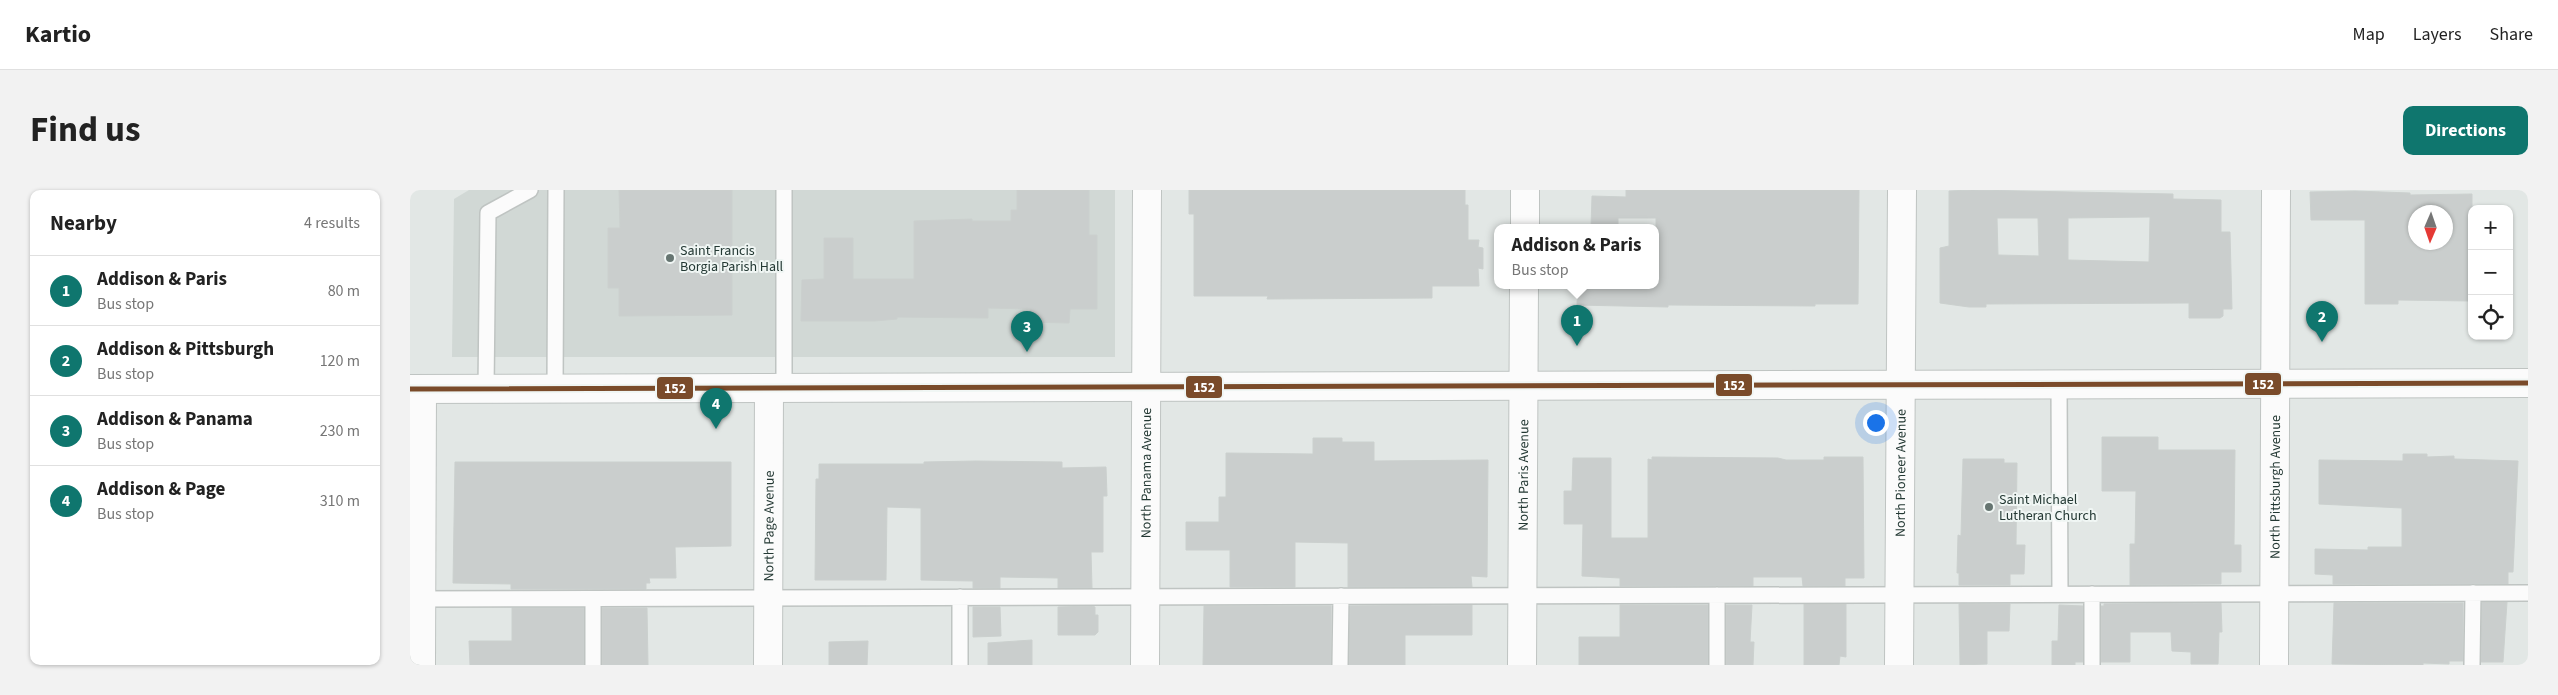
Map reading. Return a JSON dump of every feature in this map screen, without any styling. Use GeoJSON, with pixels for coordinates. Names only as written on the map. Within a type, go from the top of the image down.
{"type":"FeatureCollection","features":[{"type":"Feature","properties":{"kind":"street","name":"North Panama Avenue"},"geometry":{"type":"LineString","coordinates":[[1145,665],[1147,190]]}},
{"type":"Feature","properties":{"kind":"street"},"geometry":{"type":"LineString","coordinates":[[1524,224],[1525,190]]}},
{"type":"Feature","properties":{"kind":"street","name":"North Pioneer Avenue"},"geometry":{"type":"LineString","coordinates":[[1899,665],[1902,190]]}},
{"type":"Feature","properties":{"kind":"street","name":"North Pittsburgh Avenue"},"geometry":{"type":"LineString","coordinates":[[2274,665],[2276,190]]}},
{"type":"Feature","properties":{"kind":"street","name":"North Paris Avenue"},"geometry":{"type":"LineString","coordinates":[[1522,665],[1524,289]]}},
{"type":"Feature","properties":{"kind":"street"},"geometry":{"type":"LineString","coordinates":[[422,665],[416,599],[416,389],[2528,383]]}},
{"type":"Feature","properties":{"kind":"street","name":"North Page Avenue"},"geometry":{"type":"LineString","coordinates":[[768,665],[768,598],[776,388]]}},
{"type":"Feature","properties":{"kind":"lane"},"geometry":{"type":"LineString","coordinates":[[486,389],[488,213],[530,190]]}},
{"type":"Feature","properties":{"kind":"lane"},"geometry":{"type":"LineString","coordinates":[[555,389],[556,190]]}},
{"type":"Feature","properties":{"kind":"lane"},"geometry":{"type":"LineString","coordinates":[[776,388],[784,190]]}},
{"type":"Feature","properties":{"kind":"lane"},"geometry":{"type":"LineString","coordinates":[[2059,384],[2060,594]]}},
{"type":"Feature","properties":{"kind":"lane"},"geometry":{"type":"LineString","coordinates":[[2472,665],[2473,593]]}},
{"type":"Feature","properties":{"kind":"lane"},"geometry":{"type":"LineString","coordinates":[[416,599],[2528,593]]}},
{"type":"Feature","properties":{"kind":"lane"},"geometry":{"type":"LineString","coordinates":[[2092,594],[2092,665]]}},
{"type":"Feature","properties":{"kind":"lane"},"geometry":{"type":"LineString","coordinates":[[1717,595],[1717,665]]}},
{"type":"Feature","properties":{"kind":"lane"},"geometry":{"type":"LineString","coordinates":[[1340,665],[1341,596]]}},
{"type":"Feature","properties":{"kind":"lane"},"geometry":{"type":"LineString","coordinates":[[960,597],[960,665]]}},
{"type":"Feature","properties":{"kind":"lane"},"geometry":{"type":"LineString","coordinates":[[593,598],[593,665]]}},
{"type":"Feature","properties":{"kind":"shaded area"},"geometry":{"type":"Polygon","coordinates":[[[469,190],[1115,190],[1115,357],[452,357],[454,199],[469,190]]]}},
{"type":"Feature","properties":{"kind":"building","name":"Saint Francis Borgia Parish Hall"},"geometry":{"type":"Polygon","coordinates":[[[619,190],[732,190],[732,315],[619,316],[619,288],[608,288],[608,228],[620,228],[619,190]]]}},
{"type":"Feature","properties":{"kind":"building"},"geometry":{"type":"Polygon","coordinates":[[[1017,190],[1089,190],[1089,235],[1097,235],[1097,309],[1070,309],[1069,323],[1030,322],[1030,309],[988,308],[988,318],[897,317],[897,319],[874,321],[801,321],[802,280],[824,279],[824,238],[853,238],[853,279],[914,279],[914,221],[972,219],[972,221],[1011,221],[1011,210],[1017,210],[1017,190]]]}},
{"type":"Feature","properties":{"kind":"building"},"geometry":{"type":"Polygon","coordinates":[[[1189,190],[1465,190],[1465,205],[1468,205],[1468,240],[1479,240],[1478,247],[1483,248],[1483,269],[1478,268],[1479,286],[1432,286],[1432,298],[1267,299],[1268,296],[1194,296],[1194,214],[1189,214],[1189,190]]]}},
{"type":"Feature","properties":{"kind":"building"},"geometry":{"type":"Polygon","coordinates":[[[1626,190],[1859,190],[1858,304],[1815,304],[1815,306],[1668,305],[1668,307],[1577,305],[1578,289],[1659,289],[1659,224],[1656,224],[1656,218],[1618,218],[1618,224],[1591,224],[1592,196],[1626,197],[1626,190]]]}},
{"type":"Feature","properties":{"kind":"building"},"geometry":{"type":"Polygon","coordinates":[[[1949,191],[2173,194],[2173,199],[2221,200],[2221,232],[2230,232],[2232,309],[2223,309],[2223,316],[2220,318],[2189,318],[2189,303],[1986,304],[1986,307],[1969,307],[1940,303],[1940,248],[1949,246],[1949,191]],[[2150,217],[2068,218],[2068,260],[2149,262],[2150,217]],[[1997,218],[1998,255],[2039,256],[2038,218],[1997,218]]]}},
{"type":"Feature","properties":{"kind":"building"},"geometry":{"type":"Polygon","coordinates":[[[2355,191],[2410,193],[2410,195],[2472,194],[2472,205],[2468,205],[2468,301],[2398,300],[2398,304],[2365,304],[2365,220],[2311,220],[2310,192],[2355,191]]]}},
{"type":"Feature","properties":{"kind":"building"},"geometry":{"type":"Polygon","coordinates":[[[2102,437],[2158,437],[2158,450],[2235,450],[2234,545],[2241,545],[2241,572],[2221,572],[2221,584],[2130,585],[2130,544],[2135,544],[2136,491],[2102,491],[2102,437]]]}},
{"type":"Feature","properties":{"kind":"building"},"geometry":{"type":"Polygon","coordinates":[[[1313,438],[1342,438],[1342,442],[1374,442],[1374,461],[1488,460],[1487,577],[1471,576],[1472,587],[1348,587],[1348,543],[1295,542],[1295,587],[1230,587],[1230,550],[1186,550],[1186,522],[1219,522],[1219,497],[1226,497],[1226,453],[1313,454],[1313,438]]]}},
{"type":"Feature","properties":{"kind":"building"},"geometry":{"type":"Polygon","coordinates":[[[2403,454],[2427,454],[2427,457],[2454,456],[2454,459],[2518,461],[2513,572],[2508,572],[2508,584],[2333,584],[2333,575],[2315,574],[2315,549],[2368,550],[2368,547],[2402,547],[2402,508],[2319,504],[2319,460],[2403,461],[2403,454]]]}},
{"type":"Feature","properties":{"kind":"building"},"geometry":{"type":"Polygon","coordinates":[[[1652,457],[1824,460],[1824,457],[1863,457],[1864,578],[1845,578],[1845,586],[1803,586],[1802,577],[1753,577],[1753,586],[1620,586],[1620,578],[1582,576],[1583,524],[1564,524],[1564,491],[1572,491],[1573,458],[1611,458],[1611,538],[1648,538],[1648,459],[1652,460],[1652,457]]]}},
{"type":"Feature","properties":{"kind":"building","name":"Saint Michael Lutheran Church"},"geometry":{"type":"Polygon","coordinates":[[[1963,459],[2004,459],[2004,463],[2017,463],[2016,545],[2025,545],[2024,574],[2010,574],[2010,585],[1959,585],[1959,573],[1957,573],[1958,535],[1961,536],[1963,459]]]}},
{"type":"Feature","properties":{"kind":"building"},"geometry":{"type":"Polygon","coordinates":[[[455,462],[731,462],[731,546],[675,547],[676,578],[649,578],[650,583],[646,583],[646,589],[511,589],[511,584],[453,583],[455,462]]]}},
{"type":"Feature","properties":{"kind":"building"},"geometry":{"type":"Polygon","coordinates":[[[924,462],[1062,462],[1062,468],[1106,467],[1107,496],[1103,496],[1103,552],[1091,552],[1092,588],[1058,588],[1058,578],[1000,577],[1000,588],[973,588],[973,581],[921,580],[921,508],[887,507],[886,580],[815,580],[816,479],[819,479],[819,464],[924,464],[924,462]]]}},
{"type":"Feature","properties":{"kind":"building"},"geometry":{"type":"Polygon","coordinates":[[[2482,602],[2507,602],[2503,662],[2481,662],[2482,602]]]}},
{"type":"Feature","properties":{"kind":"building"},"geometry":{"type":"Polygon","coordinates":[[[2221,603],[2222,632],[2219,632],[2218,664],[2191,664],[2191,652],[2172,651],[2171,632],[2130,632],[2130,662],[2101,662],[2101,606],[2104,606],[2104,604],[2221,603]]]}},
{"type":"Feature","properties":{"kind":"building"},"geometry":{"type":"Polygon","coordinates":[[[2334,603],[2463,603],[2463,661],[2449,661],[2449,664],[2423,663],[2423,665],[2332,664],[2334,603]]]}},
{"type":"Feature","properties":{"kind":"building"},"geometry":{"type":"Polygon","coordinates":[[[1804,604],[1846,604],[1846,657],[1840,656],[1839,665],[1804,665],[1804,604]]]}},
{"type":"Feature","properties":{"kind":"building"},"geometry":{"type":"Polygon","coordinates":[[[1959,604],[2010,604],[2009,631],[1987,631],[1987,664],[1960,665],[1959,604]]]}},
{"type":"Feature","properties":{"kind":"building"},"geometry":{"type":"Polygon","coordinates":[[[1472,605],[1472,635],[1405,635],[1405,665],[1349,665],[1350,606],[1472,605]]]}},
{"type":"Feature","properties":{"kind":"building"},"geometry":{"type":"Polygon","coordinates":[[[1620,605],[1708,605],[1708,665],[1579,665],[1579,637],[1620,637],[1620,605]]]}},
{"type":"Feature","properties":{"kind":"building"},"geometry":{"type":"Polygon","coordinates":[[[1726,605],[1752,605],[1750,642],[1754,642],[1753,665],[1726,665],[1726,605]]]}},
{"type":"Feature","properties":{"kind":"building"},"geometry":{"type":"Polygon","coordinates":[[[2059,605],[2083,606],[2083,662],[2075,662],[2075,665],[2052,665],[2052,641],[2058,641],[2059,605]]]}},
{"type":"Feature","properties":{"kind":"building"},"geometry":{"type":"Polygon","coordinates":[[[1204,606],[1331,606],[1331,665],[1203,665],[1204,606]]]}},
{"type":"Feature","properties":{"kind":"building"},"geometry":{"type":"Polygon","coordinates":[[[973,607],[1000,607],[1001,636],[973,637],[973,607]]]}},
{"type":"Feature","properties":{"kind":"building"},"geometry":{"type":"Polygon","coordinates":[[[1058,607],[1095,607],[1095,615],[1098,615],[1098,632],[1095,635],[1058,635],[1058,607]]]}},
{"type":"Feature","properties":{"kind":"building"},"geometry":{"type":"Polygon","coordinates":[[[512,608],[584,608],[584,665],[470,665],[469,641],[512,641],[512,608]]]}},
{"type":"Feature","properties":{"kind":"building"},"geometry":{"type":"Polygon","coordinates":[[[602,608],[647,608],[648,665],[602,665],[602,608]]]}},
{"type":"Feature","properties":{"kind":"building"},"geometry":{"type":"Polygon","coordinates":[[[1032,640],[1032,665],[988,665],[988,643],[1032,640]]]}},
{"type":"Feature","properties":{"kind":"building"},"geometry":{"type":"Polygon","coordinates":[[[868,641],[867,665],[829,665],[829,642],[868,641]]]}},
{"type":"Feature","properties":{"kind":"transit line","name":"152"},"geometry":{"type":"LineString","coordinates":[[410,389],[2528,383]]}},
{"type":"Feature","properties":{"kind":"place","name":"Saint Francis Borgia Parish Hall"},"geometry":{"type":"Point","coordinates":[670,258]}},
{"type":"Feature","properties":{"kind":"place","name":"Addison & Pittsburgh"},"geometry":{"type":"Point","coordinates":[2322,342]}},
{"type":"Feature","properties":{"kind":"place","name":"Addison & Paris"},"geometry":{"type":"Point","coordinates":[1577,346]}},
{"type":"Feature","properties":{"kind":"place","name":"Addison & Panama"},"geometry":{"type":"Point","coordinates":[1027,352]}},
{"type":"Feature","properties":{"kind":"place","name":"Addison & Page"},"geometry":{"type":"Point","coordinates":[716,429]}},
{"type":"Feature","properties":{"kind":"place","name":"Saint Michael Lutheran Church"},"geometry":{"type":"Point","coordinates":[1989,507]}}]}
